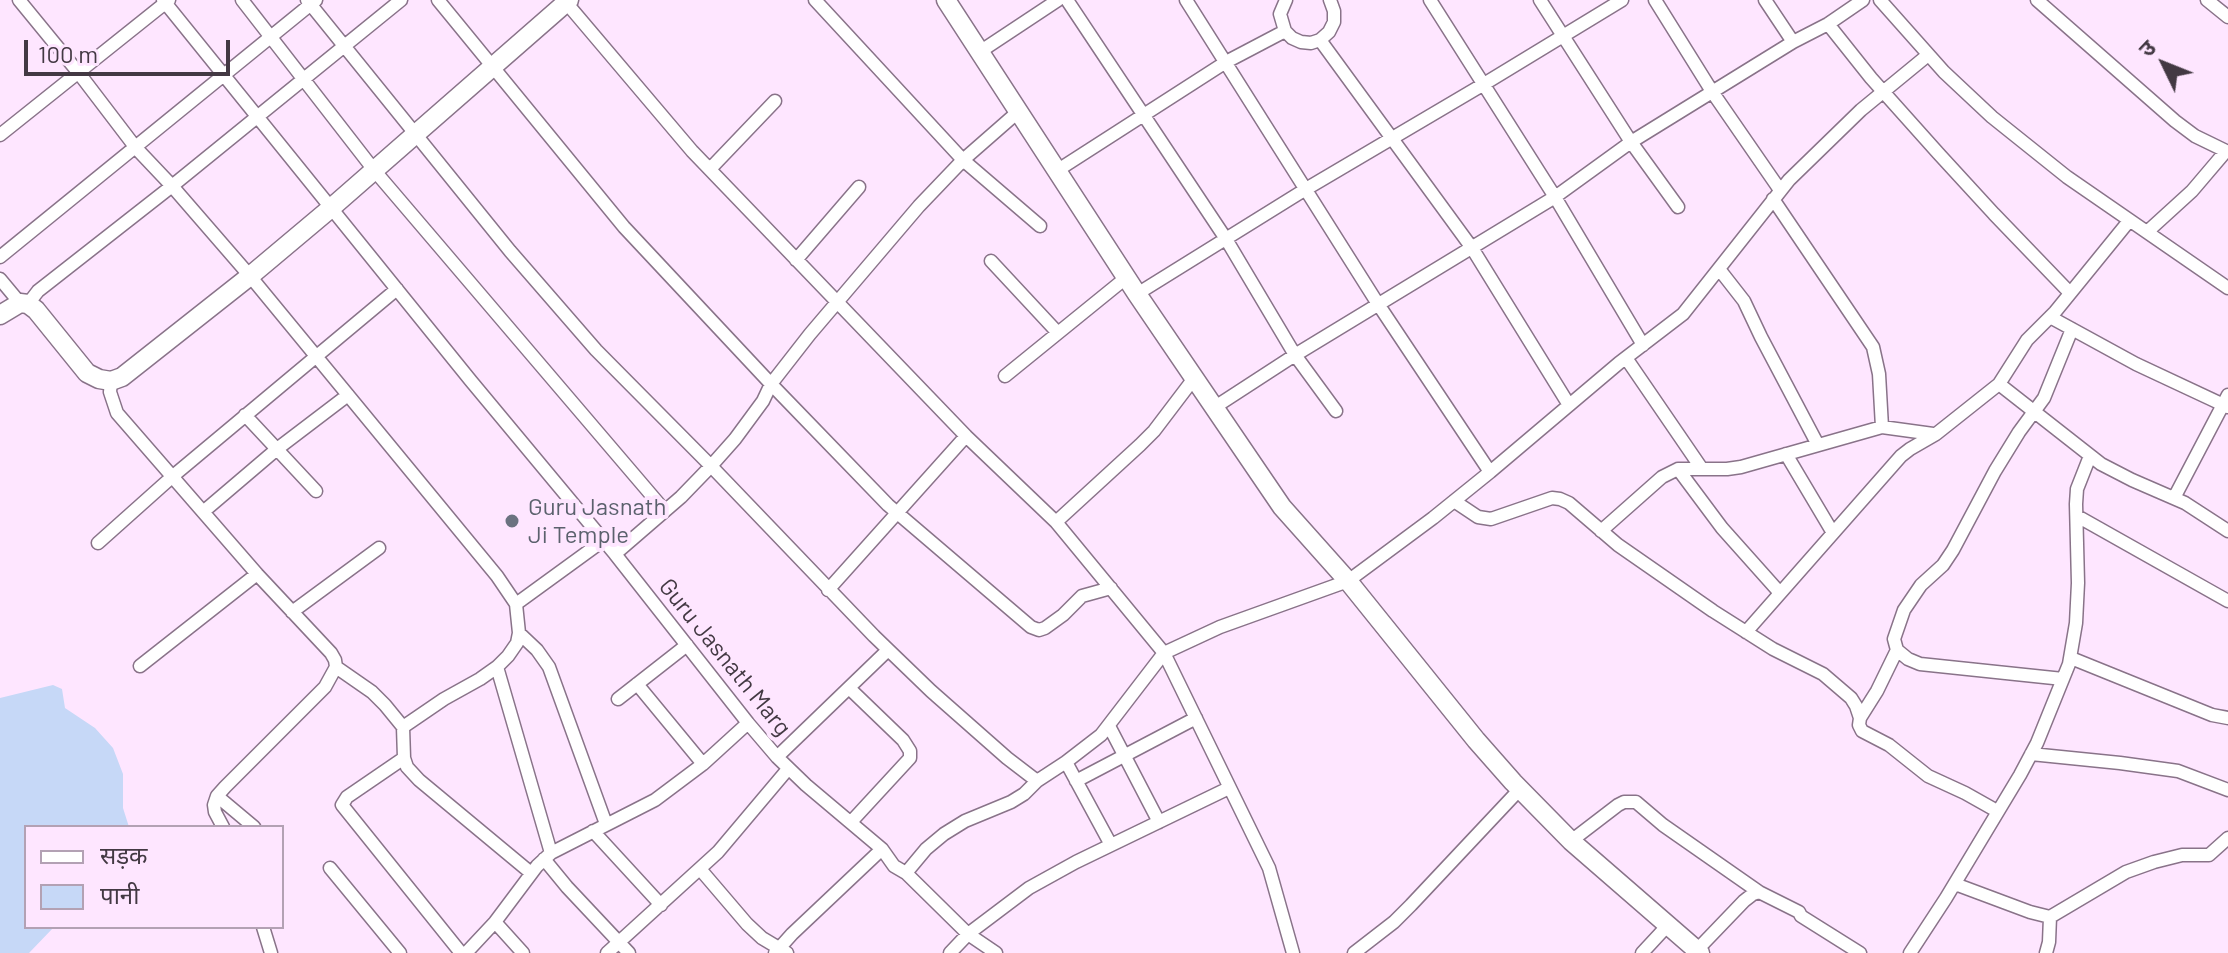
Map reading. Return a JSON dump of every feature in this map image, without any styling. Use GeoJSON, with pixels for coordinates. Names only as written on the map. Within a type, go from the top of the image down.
{"type":"FeatureCollection","features":[{"type":"Feature","properties":{"kind":"street"},"geometry":{"type":"LineString","coordinates":[[19,0],[136,148],[250,276],[497,576],[516,604],[517,643],[497,667],[403,727]]}},
{"type":"Feature","properties":{"kind":"street"},"geometry":{"type":"LineString","coordinates":[[242,0],[374,170],[665,511]]}},
{"type":"Feature","properties":{"kind":"street"},"geometry":{"type":"LineString","coordinates":[[0,315],[24,303],[401,0]]}},
{"type":"Feature","properties":{"kind":"street"},"geometry":{"type":"LineString","coordinates":[[438,0],[624,227],[897,513],[1031,627],[1039,630],[1082,596],[1111,588]]}},
{"type":"Feature","properties":{"kind":"street"},"geometry":{"type":"LineString","coordinates":[[815,0],[963,160],[1040,226]]}},
{"type":"Feature","properties":{"kind":"street"},"geometry":{"type":"LineString","coordinates":[[946,0],[1137,294],[1277,500],[1520,789],[1571,841],[1699,951],[1744,901],[1759,892]]}},
{"type":"Feature","properties":{"kind":"street"},"geometry":{"type":"LineString","coordinates":[[981,51],[1058,0]]}},
{"type":"Feature","properties":{"kind":"street"},"geometry":{"type":"LineString","coordinates":[[1067,0],[1226,239],[1295,355],[1336,411]]}},
{"type":"Feature","properties":{"kind":"street"},"geometry":{"type":"LineString","coordinates":[[1186,0],[1378,304],[1490,472]]}},
{"type":"Feature","properties":{"kind":"street"},"geometry":{"type":"LineString","coordinates":[[1286,0],[1280,14],[1285,31],[1292,38],[1311,43],[1329,32],[1334,22],[1330,0]]}},
{"type":"Feature","properties":{"kind":"street"},"geometry":{"type":"LineString","coordinates":[[1430,0],[1555,197],[1643,345]]}},
{"type":"Feature","properties":{"kind":"street"},"geometry":{"type":"LineString","coordinates":[[1540,0],[1631,142],[1678,207]]}},
{"type":"Feature","properties":{"kind":"street"},"geometry":{"type":"LineString","coordinates":[[1137,294],[1622,0]]}},
{"type":"Feature","properties":{"kind":"street"},"geometry":{"type":"LineString","coordinates":[[1655,0],[1873,347],[1879,374],[1882,427]]}},
{"type":"Feature","properties":{"kind":"street"},"geometry":{"type":"LineString","coordinates":[[1765,0],[1793,42]]}},
{"type":"Feature","properties":{"kind":"street"},"geometry":{"type":"LineString","coordinates":[[1215,407],[1555,197],[1631,142],[1863,0]]}},
{"type":"Feature","properties":{"kind":"street"},"geometry":{"type":"LineString","coordinates":[[1880,0],[1928,55],[1992,117],[2067,177],[2228,288]]}},
{"type":"Feature","properties":{"kind":"street"},"geometry":{"type":"LineString","coordinates":[[2037,0],[2175,121],[2195,136],[2227,152],[2192,191],[2147,232]]}},
{"type":"Feature","properties":{"kind":"street"},"geometry":{"type":"LineString","coordinates":[[2207,0],[2228,17]]}},
{"type":"Feature","properties":{"kind":"street"},"geometry":{"type":"LineString","coordinates":[[0,134],[166,1]]}},
{"type":"Feature","properties":{"kind":"street","name":"Guru Jasnath Marg"},"geometry":{"type":"LineString","coordinates":[[166,1],[256,117],[604,540],[777,757],[882,849],[894,866],[906,873],[968,934],[996,953]]}},
{"type":"Feature","properties":{"kind":"street"},"geometry":{"type":"LineString","coordinates":[[0,257],[225,75],[311,1],[510,251],[596,350],[888,650],[1007,758],[1037,781]]}},
{"type":"Feature","properties":{"kind":"street"},"geometry":{"type":"LineString","coordinates":[[0,279],[24,303],[36,310],[87,373],[111,381],[122,377],[331,208],[566,1],[667,123],[836,304],[1056,522],[1164,653],[1269,868],[1293,953]]}},
{"type":"Feature","properties":{"kind":"street"},"geometry":{"type":"LineString","coordinates":[[1828,24],[1883,91],[2070,293]]}},
{"type":"Feature","properties":{"kind":"street"},"geometry":{"type":"LineString","coordinates":[[1058,170],[1226,62],[1285,31]]}},
{"type":"Feature","properties":{"kind":"street"},"geometry":{"type":"LineString","coordinates":[[1320,40],[1472,248],[1569,405]]}},
{"type":"Feature","properties":{"kind":"street"},"geometry":{"type":"LineString","coordinates":[[906,873],[926,849],[944,834],[965,821],[1011,802],[1089,746],[1109,726],[1164,653],[1220,627],[1348,581],[1454,501],[1683,314],[1776,195],[1883,91],[1928,55]]}},
{"type":"Feature","properties":{"kind":"street"},"geometry":{"type":"LineString","coordinates":[[710,169],[775,101]]}},
{"type":"Feature","properties":{"kind":"street"},"geometry":{"type":"LineString","coordinates":[[615,554],[711,466],[763,401],[771,384],[919,206],[963,160],[1019,111]]}},
{"type":"Feature","properties":{"kind":"street"},"geometry":{"type":"LineString","coordinates":[[796,260],[859,187]]}},
{"type":"Feature","properties":{"kind":"street"},"geometry":{"type":"LineString","coordinates":[[1746,632],[1901,456],[1936,434],[1999,384],[2020,350],[2129,221]]}},
{"type":"Feature","properties":{"kind":"street"},"geometry":{"type":"LineString","coordinates":[[991,261],[1058,333]]}},
{"type":"Feature","properties":{"kind":"street"},"geometry":{"type":"LineString","coordinates":[[1719,269],[1744,301],[1818,445]]}},
{"type":"Feature","properties":{"kind":"street"},"geometry":{"type":"LineString","coordinates":[[1005,376],[1127,277]]}},
{"type":"Feature","properties":{"kind":"street"},"geometry":{"type":"LineString","coordinates":[[98,543],[173,476],[397,289]]}},
{"type":"Feature","properties":{"kind":"street"},"geometry":{"type":"LineString","coordinates":[[2050,317],[2136,364],[2226,402],[2174,498]]}},
{"type":"Feature","properties":{"kind":"street"},"geometry":{"type":"LineString","coordinates":[[1997,811],[1928,776],[1889,745],[1862,731],[1860,718],[1897,650],[1895,633],[1904,610],[1921,585],[1943,565],[1953,550],[2009,448],[2036,412],[2052,382],[2072,329]]}},
{"type":"Feature","properties":{"kind":"street"},"geometry":{"type":"LineString","coordinates":[[1626,358],[1702,469]]}},
{"type":"Feature","properties":{"kind":"street"},"geometry":{"type":"LineString","coordinates":[[1056,522],[1154,431],[1195,377]]}},
{"type":"Feature","properties":{"kind":"street"},"geometry":{"type":"LineString","coordinates":[[111,381],[112,402],[117,413],[257,574],[331,653],[336,667],[372,692],[403,727],[407,767],[531,873]]}},
{"type":"Feature","properties":{"kind":"street"},"geometry":{"type":"LineString","coordinates":[[1999,384],[2090,456],[2132,480],[2174,498],[2228,531]]}},
{"type":"Feature","properties":{"kind":"street"},"geometry":{"type":"LineString","coordinates":[[203,512],[277,449],[348,395]]}},
{"type":"Feature","properties":{"kind":"street"},"geometry":{"type":"LineString","coordinates":[[245,415],[316,491]]}},
{"type":"Feature","properties":{"kind":"street"},"geometry":{"type":"LineString","coordinates":[[1601,531],[1662,477],[1678,469],[1727,469],[1882,427],[1936,434]]}},
{"type":"Feature","properties":{"kind":"street"},"geometry":{"type":"LineString","coordinates":[[828,590],[966,436]]}},
{"type":"Feature","properties":{"kind":"street"},"geometry":{"type":"LineString","coordinates":[[1786,454],[1833,533]]}},
{"type":"Feature","properties":{"kind":"street"},"geometry":{"type":"LineString","coordinates":[[1910,953],[1955,884],[2031,754],[2071,658],[2078,583],[2077,489],[2090,456]]}},
{"type":"Feature","properties":{"kind":"street"},"geometry":{"type":"LineString","coordinates":[[1678,469],[1722,528],[1780,593]]}},
{"type":"Feature","properties":{"kind":"street"},"geometry":{"type":"LineString","coordinates":[[1454,501],[1478,517],[1491,519],[1552,498],[1560,499],[1580,511],[1647,566],[1746,632],[1823,674],[1851,698],[1860,718]]}},
{"type":"Feature","properties":{"kind":"street"},"geometry":{"type":"LineString","coordinates":[[2077,516],[2228,601]]}},
{"type":"Feature","properties":{"kind":"street"},"geometry":{"type":"LineString","coordinates":[[516,604],[604,540]]}},
{"type":"Feature","properties":{"kind":"street"},"geometry":{"type":"LineString","coordinates":[[292,612],[379,548]]}},
{"type":"Feature","properties":{"kind":"street"},"geometry":{"type":"LineString","coordinates":[[140,666],[257,574]]}},
{"type":"Feature","properties":{"kind":"street"},"geometry":{"type":"LineString","coordinates":[[519,633],[549,667],[606,824]]}},
{"type":"Feature","properties":{"kind":"street"},"geometry":{"type":"LineString","coordinates":[[618,699],[687,645]]}},
{"type":"Feature","properties":{"kind":"street"},"geometry":{"type":"LineString","coordinates":[[777,757],[888,650]]}},
{"type":"Feature","properties":{"kind":"street"},"geometry":{"type":"LineString","coordinates":[[1897,650],[1908,659],[1934,666],[2063,679]]}},
{"type":"Feature","properties":{"kind":"street"},"geometry":{"type":"LineString","coordinates":[[2071,658],[2212,715],[2228,718]]}},
{"type":"Feature","properties":{"kind":"street"},"geometry":{"type":"LineString","coordinates":[[222,825],[215,812],[217,796],[325,687],[336,667]]}},
{"type":"Feature","properties":{"kind":"street"},"geometry":{"type":"LineString","coordinates":[[497,667],[547,856],[567,887],[629,953]]}},
{"type":"Feature","properties":{"kind":"street"},"geometry":{"type":"LineString","coordinates":[[637,684],[703,764]]}},
{"type":"Feature","properties":{"kind":"street"},"geometry":{"type":"LineString","coordinates":[[849,688],[903,740],[910,751],[908,763],[851,822]]}},
{"type":"Feature","properties":{"kind":"street"},"geometry":{"type":"LineString","coordinates":[[1076,781],[1196,718]]}},
{"type":"Feature","properties":{"kind":"street"},"geometry":{"type":"LineString","coordinates":[[404,758],[347,797],[342,805],[464,953],[495,922],[547,856],[655,800],[703,764],[748,723]]}},
{"type":"Feature","properties":{"kind":"street"},"geometry":{"type":"LineString","coordinates":[[1109,726],[1159,822]]}},
{"type":"Feature","properties":{"kind":"street"},"geometry":{"type":"LineString","coordinates":[[2031,754],[2178,771],[2228,790]]}},
{"type":"Feature","properties":{"kind":"street"},"geometry":{"type":"LineString","coordinates":[[1066,762],[1111,845]]}},
{"type":"Feature","properties":{"kind":"street"},"geometry":{"type":"LineString","coordinates":[[607,953],[700,869],[736,832],[788,769]]}},
{"type":"Feature","properties":{"kind":"street"},"geometry":{"type":"LineString","coordinates":[[950,953],[968,934],[1029,888],[1229,788]]}},
{"type":"Feature","properties":{"kind":"street"},"geometry":{"type":"LineString","coordinates":[[1354,953],[1394,922],[1520,789]]}},
{"type":"Feature","properties":{"kind":"street"},"geometry":{"type":"LineString","coordinates":[[217,796],[252,825]]}},
{"type":"Feature","properties":{"kind":"street"},"geometry":{"type":"LineString","coordinates":[[1571,841],[1618,805],[1636,802],[1663,825],[1759,892],[1799,912],[1860,953]]}},
{"type":"Feature","properties":{"kind":"street"},"geometry":{"type":"LineString","coordinates":[[593,831],[661,905]]}},
{"type":"Feature","properties":{"kind":"street"},"geometry":{"type":"LineString","coordinates":[[1955,884],[2050,917],[2126,872],[2182,855],[2209,855],[2228,838]]}},
{"type":"Feature","properties":{"kind":"street"},"geometry":{"type":"LineString","coordinates":[[700,869],[747,924],[781,952],[792,934],[882,849]]}},
{"type":"Feature","properties":{"kind":"street"},"geometry":{"type":"LineString","coordinates":[[330,868],[400,953]]}},
{"type":"Feature","properties":{"kind":"street"},"geometry":{"type":"LineString","coordinates":[[2046,953],[2050,917]]}},
{"type":"Feature","properties":{"kind":"street"},"geometry":{"type":"LineString","coordinates":[[495,922],[523,953]]}},
{"type":"Feature","properties":{"kind":"street"},"geometry":{"type":"LineString","coordinates":[[1642,953],[1668,925]]}},
{"type":"Feature","properties":{"kind":"street"},"geometry":{"type":"LineString","coordinates":[[264,929],[271,953]]}},
{"type":"Feature","properties":{"kind":"water"},"geometry":{"type":"Polygon","coordinates":[[[53,685],[62,689],[65,708],[95,728],[113,748],[123,774],[123,808],[128,825],[24,825],[24,929],[52,929],[29,953],[0,953],[0,698],[53,685]]]}},
{"type":"Feature","properties":{"kind":"place","name":"Guru Jasnath Ji Temple"},"geometry":{"type":"Point","coordinates":[512,521]}}]}
